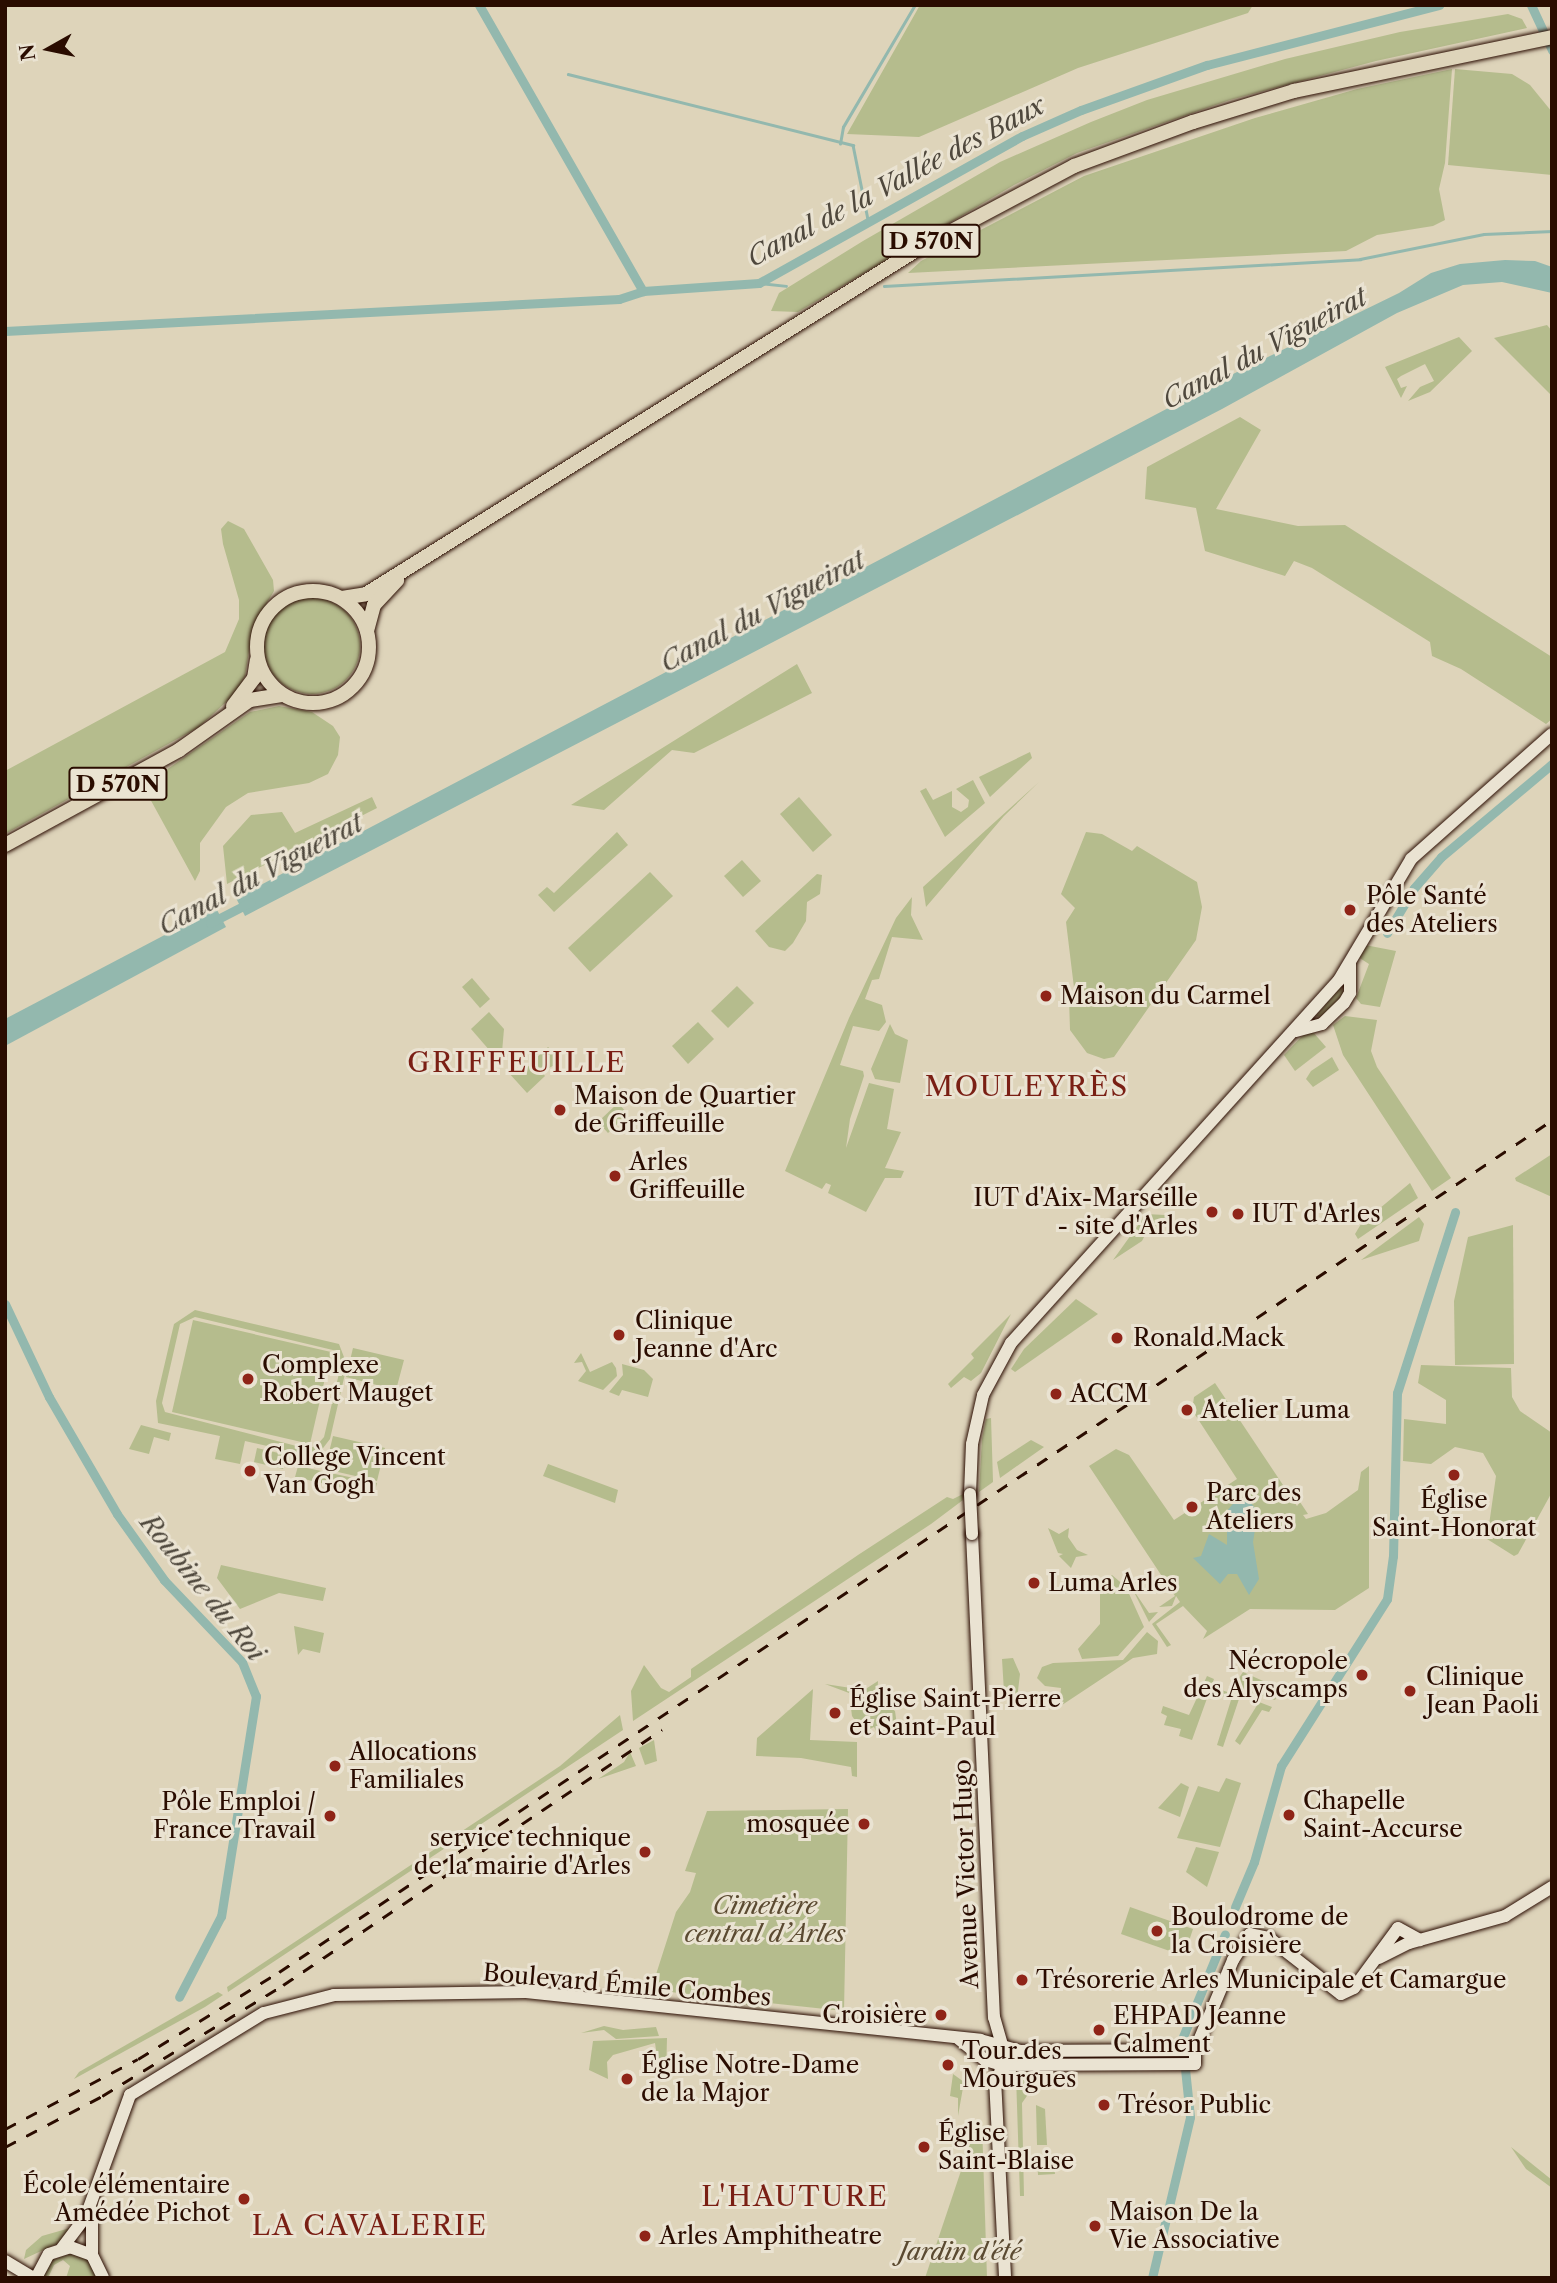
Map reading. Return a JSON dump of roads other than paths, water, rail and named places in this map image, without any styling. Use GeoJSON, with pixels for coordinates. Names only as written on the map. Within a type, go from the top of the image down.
{"type":"FeatureCollection","features":[{"type":"Feature","properties":{"kind":"main road","name":"D 570N"},"geometry":{"type":"LineString","coordinates":[[342,598],[366,594],[918,249],[1040,182],[1128,144],[1230,110],[1384,69],[1552,37]]}},
{"type":"Feature","properties":{"kind":"main road","name":"D 570N"},"geometry":{"type":"LineString","coordinates":[[367,631],[374,606],[411,565]]}},
{"type":"Feature","properties":{"kind":"main road"},"geometry":{"type":"LineString","coordinates":[[308,591],[342,598],[355,610],[367,631],[365,667],[347,692],[318,704],[282,695],[267,680],[258,658],[259,630],[277,603],[308,591]]}},
{"type":"Feature","properties":{"kind":"main road","name":"D 570N"},"geometry":{"type":"LineString","coordinates":[[226,716],[254,678],[258,658]]}},
{"type":"Feature","properties":{"kind":"main road","name":"D 570N"},"geometry":{"type":"LineString","coordinates":[[5,845],[179,750],[260,695],[282,695]]}},
{"type":"Feature","properties":{"kind":"main road"},"geometry":{"type":"LineString","coordinates":[[1344,984],[1312,1019],[1325,1022],[1344,1003],[1344,984],[1350,960],[1411,859],[1552,734]]}},
{"type":"Feature","properties":{"kind":"main road","name":"Avenue Victor Hugo"},"geometry":{"type":"LineString","coordinates":[[1005,2278],[996,2086],[996,2064],[1002,2046],[994,2017],[970,1494],[972,1444],[983,1395],[1012,1343],[1292,1033],[1312,1019]]}},
{"type":"Feature","properties":{"kind":"main road"},"geometry":{"type":"LineString","coordinates":[[1377,1959],[1420,1940],[1505,1916],[1552,1887]]}},
{"type":"Feature","properties":{"kind":"main road"},"geometry":{"type":"LineString","coordinates":[[978,2046],[996,2064],[1186,2057],[1233,1960],[1254,1932],[1269,1938],[1337,1993],[1349,1992],[1377,1959],[1398,1928],[1420,1940]]}},
{"type":"Feature","properties":{"kind":"main road","name":"Boulevard Émile Combes"},"geometry":{"type":"LineString","coordinates":[[62,2248],[77,2232],[94,2196],[121,2109],[130,2095],[264,2013],[334,1995],[526,1992],[959,2039],[978,2046],[1051,2052],[1186,2057]]}},
{"type":"Feature","properties":{"kind":"main road","name":"Avenue Victor Hugo"},"geometry":{"type":"LineString","coordinates":[[978,2046],[994,2017]]}},
{"type":"Feature","properties":{"kind":"main road","name":"Boulevard Émile Combes"},"geometry":{"type":"LineString","coordinates":[[92,2255],[94,2196]]}},
{"type":"Feature","properties":{"kind":"main road"},"geometry":{"type":"LineString","coordinates":[[9,2262],[43,2260],[62,2248],[78,2248],[92,2255],[103,2278]]}},
{"type":"Feature","properties":{"kind":"main road"},"geometry":{"type":"LineString","coordinates":[[9,2262],[34,2278],[43,2260]]}},
{"type":"Feature","properties":{"kind":"water"},"geometry":{"type":"Polygon","coordinates":[[[1505,260],[1535,261],[1552,267],[1552,293],[1502,282],[1463,285],[1397,313],[1222,409],[245,916],[236,898],[1233,374],[1399,293],[1431,273],[1460,264],[1505,260]]]}},
{"type":"Feature","properties":{"kind":"water"},"geometry":{"type":"Polygon","coordinates":[[[216,908],[226,927],[5,1046],[5,1019],[216,908]]]}},
{"type":"Feature","properties":{"kind":"water"},"geometry":{"type":"Polygon","coordinates":[[[1236,1500],[1249,1501],[1258,1511],[1253,1542],[1259,1579],[1249,1595],[1237,1574],[1228,1574],[1220,1584],[1193,1558],[1201,1556],[1209,1534],[1227,1545],[1227,1511],[1236,1500]]]}},
{"type":"Feature","properties":{"kind":"waterway","name":"Canal de la Vallée des Baux"},"geometry":{"type":"LineString","coordinates":[[479,5],[643,291],[759,283],[1022,136],[1081,110],[1207,65],[1439,5]]}},
{"type":"Feature","properties":{"kind":"waterway"},"geometry":{"type":"LineString","coordinates":[[840,144],[843,127],[915,5]]}},
{"type":"Feature","properties":{"kind":"waterway","name":"Canal de la Vallée des Baux"},"geometry":{"type":"LineString","coordinates":[[1531,5],[1552,50]]}},
{"type":"Feature","properties":{"kind":"waterway"},"geometry":{"type":"LineString","coordinates":[[568,74],[853,145],[869,224]]}},
{"type":"Feature","properties":{"kind":"waterway"},"geometry":{"type":"LineString","coordinates":[[884,286],[1360,259],[1484,234],[1552,231]]}},
{"type":"Feature","properties":{"kind":"waterway"},"geometry":{"type":"LineString","coordinates":[[759,283],[786,286]]}},
{"type":"Feature","properties":{"kind":"waterway"},"geometry":{"type":"LineString","coordinates":[[5,331],[619,299],[643,291]]}},
{"type":"Feature","properties":{"kind":"waterway"},"geometry":{"type":"LineString","coordinates":[[1387,933],[1414,888],[1441,857],[1552,764]]}},
{"type":"Feature","properties":{"kind":"waterway","name":"Canal du Vigueirat"},"geometry":{"type":"LineString","coordinates":[[210,923],[251,902]]}},
{"type":"Feature","properties":{"kind":"waterway"},"geometry":{"type":"LineString","coordinates":[[1235,1907],[1254,1862],[1281,1766],[1387,1599],[1393,1556],[1397,1393],[1455,1212]]}},
{"type":"Feature","properties":{"kind":"waterway","name":"Roubine du Roi"},"geometry":{"type":"LineString","coordinates":[[5,1304],[49,1397],[117,1514],[164,1580],[242,1662],[256,1696],[221,1916],[179,1997]]}},
{"type":"Feature","properties":{"kind":"waterway"},"geometry":{"type":"LineString","coordinates":[[1152,2278],[1190,2117],[1182,2039],[1225,1934]]}},
{"type":"Feature","properties":{"kind":"railway"},"geometry":{"type":"LineString","coordinates":[[5,2129],[138,2059],[279,1972],[1552,1120]]}},
{"type":"Feature","properties":{"kind":"railway"},"geometry":{"type":"LineString","coordinates":[[5,2147],[102,2096],[283,1985],[662,1729]]}},
{"type":"Feature","properties":{"kind":"place","name":"Pôle Santé des Ateliers"},"geometry":{"type":"Point","coordinates":[1350,910]}},
{"type":"Feature","properties":{"kind":"place","name":"Maison du Carmel"},"geometry":{"type":"Point","coordinates":[1046,996]}},
{"type":"Feature","properties":{"kind":"place","name":"Maison de Quartier de Griffeuille"},"geometry":{"type":"Point","coordinates":[560,1110]}},
{"type":"Feature","properties":{"kind":"place","name":"Arles Griffeuille"},"geometry":{"type":"Point","coordinates":[615,1176]}},
{"type":"Feature","properties":{"kind":"place","name":"IUT d'Aix-Marseille - site d'Arles"},"geometry":{"type":"Point","coordinates":[1212,1212]}},
{"type":"Feature","properties":{"kind":"place","name":"IUT d'Arles"},"geometry":{"type":"Point","coordinates":[1238,1214]}},
{"type":"Feature","properties":{"kind":"place","name":"Clinique Jeanne d'Arc"},"geometry":{"type":"Point","coordinates":[619,1335]}},
{"type":"Feature","properties":{"kind":"place","name":"Ronald Mack"},"geometry":{"type":"Point","coordinates":[1117,1338]}},
{"type":"Feature","properties":{"kind":"place","name":"Complexe Robert Mauget"},"geometry":{"type":"Point","coordinates":[248,1379]}},
{"type":"Feature","properties":{"kind":"place","name":"ACCM"},"geometry":{"type":"Point","coordinates":[1056,1394]}},
{"type":"Feature","properties":{"kind":"place","name":"Atelier Luma"},"geometry":{"type":"Point","coordinates":[1187,1410]}},
{"type":"Feature","properties":{"kind":"place","name":"Collège Vincent Van Gogh"},"geometry":{"type":"Point","coordinates":[250,1471]}},
{"type":"Feature","properties":{"kind":"place","name":"Église Saint-Honorat"},"geometry":{"type":"Point","coordinates":[1454,1475]}},
{"type":"Feature","properties":{"kind":"place","name":"Parc des Ateliers"},"geometry":{"type":"Point","coordinates":[1192,1507]}},
{"type":"Feature","properties":{"kind":"place","name":"Luma Arles"},"geometry":{"type":"Point","coordinates":[1034,1583]}},
{"type":"Feature","properties":{"kind":"place","name":"Nécropole des Alyscamps"},"geometry":{"type":"Point","coordinates":[1362,1675]}},
{"type":"Feature","properties":{"kind":"place","name":"Clinique Jean Paoli"},"geometry":{"type":"Point","coordinates":[1410,1691]}},
{"type":"Feature","properties":{"kind":"place","name":"Église Saint-Pierre et Saint-Paul"},"geometry":{"type":"Point","coordinates":[835,1713]}},
{"type":"Feature","properties":{"kind":"place","name":"Allocations Familiales"},"geometry":{"type":"Point","coordinates":[335,1766]}},
{"type":"Feature","properties":{"kind":"place","name":"Chapelle Saint-Accurse"},"geometry":{"type":"Point","coordinates":[1289,1815]}},
{"type":"Feature","properties":{"kind":"place","name":"Pôle Emploi / France Travail"},"geometry":{"type":"Point","coordinates":[330,1816]}},
{"type":"Feature","properties":{"kind":"place","name":"mosquée"},"geometry":{"type":"Point","coordinates":[864,1824]}},
{"type":"Feature","properties":{"kind":"place","name":"service technique de la mairie d'Arles"},"geometry":{"type":"Point","coordinates":[645,1852]}},
{"type":"Feature","properties":{"kind":"place","name":"Boulodrome de la Croisière"},"geometry":{"type":"Point","coordinates":[1157,1931]}},
{"type":"Feature","properties":{"kind":"place","name":"Trésorerie Arles Municipale et Camargue"},"geometry":{"type":"Point","coordinates":[1022,1980]}},
{"type":"Feature","properties":{"kind":"place","name":"Croisière"},"geometry":{"type":"Point","coordinates":[941,2015]}},
{"type":"Feature","properties":{"kind":"place","name":"EHPAD Jeanne Calment"},"geometry":{"type":"Point","coordinates":[1099,2030]}},
{"type":"Feature","properties":{"kind":"place","name":"Tour des Mourgues"},"geometry":{"type":"Point","coordinates":[948,2065]}},
{"type":"Feature","properties":{"kind":"place","name":"Église Notre-Dame de la Major"},"geometry":{"type":"Point","coordinates":[627,2079]}},
{"type":"Feature","properties":{"kind":"place","name":"Trésor Public"},"geometry":{"type":"Point","coordinates":[1104,2105]}},
{"type":"Feature","properties":{"kind":"place","name":"Église Saint-Blaise"},"geometry":{"type":"Point","coordinates":[924,2147]}},
{"type":"Feature","properties":{"kind":"place","name":"École élémentaire Amédée Pichot"},"geometry":{"type":"Point","coordinates":[244,2199]}},
{"type":"Feature","properties":{"kind":"place","name":"Maison De la Vie Associative"},"geometry":{"type":"Point","coordinates":[1095,2226]}},
{"type":"Feature","properties":{"kind":"place","name":"Arles Amphitheatre"},"geometry":{"type":"Point","coordinates":[645,2236]}},
{"type":"Feature","properties":{"kind":"district","name":"GRIFFEUILLE"},"geometry":{"type":"Point","coordinates":[517,1062]}},
{"type":"Feature","properties":{"kind":"district","name":"MOULEYRÈS"},"geometry":{"type":"Point","coordinates":[1027,1086]}},
{"type":"Feature","properties":{"kind":"district","name":"L'HAUTURE"},"geometry":{"type":"Point","coordinates":[795,2196]}},
{"type":"Feature","properties":{"kind":"district","name":"LA CAVALERIE"},"geometry":{"type":"Point","coordinates":[370,2225]}},
{"type":"Feature","properties":{"kind":"park label","name":"Cimetière central d’Arles"},"geometry":{"type":"Point","coordinates":[765,1920]}},
{"type":"Feature","properties":{"kind":"park label","name":"Jardin d'été"},"geometry":{"type":"Point","coordinates":[960,2252]}}]}
